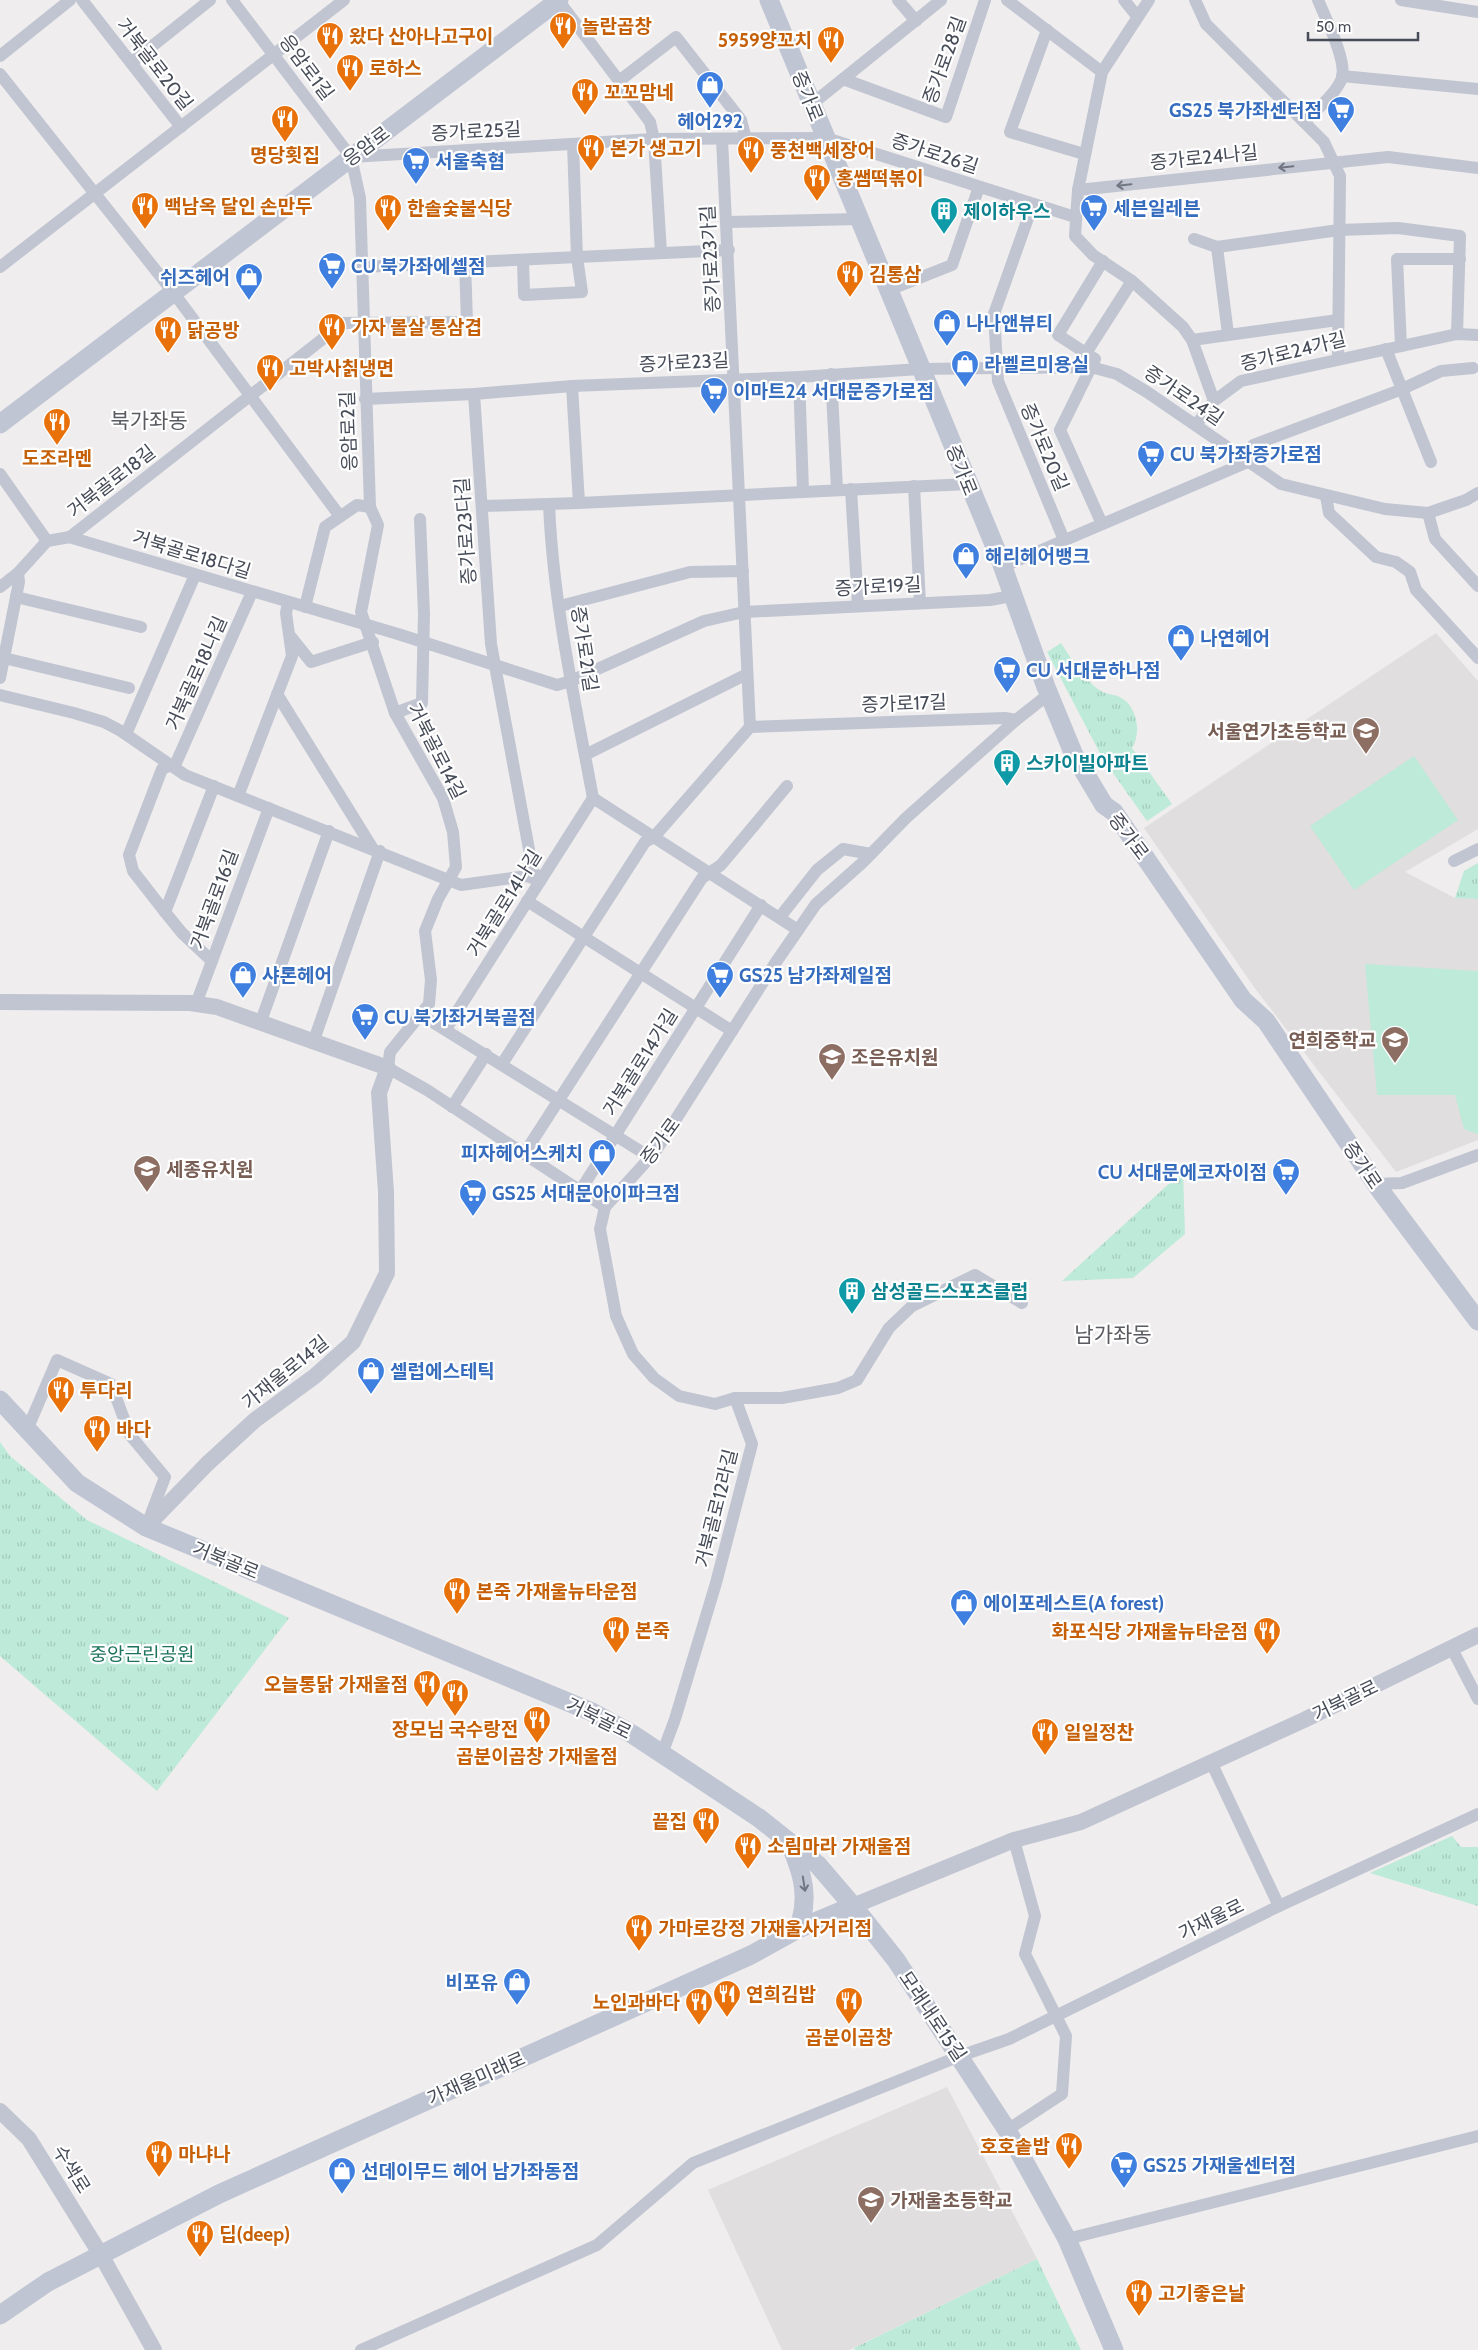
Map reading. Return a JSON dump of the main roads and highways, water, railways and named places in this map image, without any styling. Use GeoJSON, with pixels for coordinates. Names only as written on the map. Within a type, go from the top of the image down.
{"type":"FeatureCollection","features":[{"type":"Feature","properties":{"kind":"main road","name":"응암로"},"geometry":{"type":"LineString","coordinates":[[0,424],[559,0]]}},
{"type":"Feature","properties":{"kind":"main road","name":"증가로"},"geometry":{"type":"LineString","coordinates":[[769,0],[1002,567],[1049,694],[1074,755],[1104,806],[1114,812],[1243,1000],[1266,1021],[1376,1184],[1478,1322]]}},
{"type":"Feature","properties":{"kind":"main road","name":"거북골로"},"geometry":{"type":"LineString","coordinates":[[0,1400],[77,1483],[146,1527],[592,1712],[632,1734],[738,1803],[789,1841],[818,1866],[853,1906]]}},
{"type":"Feature","properties":{"kind":"main road"},"geometry":{"type":"LineString","coordinates":[[789,1841],[804,1880],[806,1902],[798,1929]]}},
{"type":"Feature","properties":{"kind":"main road","name":"가재울미래로"},"geometry":{"type":"LineString","coordinates":[[0,2314],[48,2282],[219,2194],[742,1959],[798,1929],[853,1906]]}},
{"type":"Feature","properties":{"kind":"main road","name":"모래내로15길"},"geometry":{"type":"LineString","coordinates":[[853,1906],[896,1960],[1007,2130],[1067,2239],[1114,2350]]}},
{"type":"Feature","properties":{"kind":"place","name":"놀란곱창"},"geometry":{"type":"Point","coordinates":[563,50]}},
{"type":"Feature","properties":{"kind":"place","name":"왔다 산아나고구이"},"geometry":{"type":"Point","coordinates":[330,60]}},
{"type":"Feature","properties":{"kind":"place","name":"5959양꼬치"},"geometry":{"type":"Point","coordinates":[831,64]}},
{"type":"Feature","properties":{"kind":"place","name":"로하스"},"geometry":{"type":"Point","coordinates":[350,92]}},
{"type":"Feature","properties":{"kind":"place","name":"헤어292"},"geometry":{"type":"Point","coordinates":[710,109]}},
{"type":"Feature","properties":{"kind":"place","name":"꼬꼬맘네"},"geometry":{"type":"Point","coordinates":[585,116]}},
{"type":"Feature","properties":{"kind":"place","name":"GS25 북가좌센터점"},"geometry":{"type":"Point","coordinates":[1341,134]}},
{"type":"Feature","properties":{"kind":"place","name":"명당횟집"},"geometry":{"type":"Point","coordinates":[285,143]}},
{"type":"Feature","properties":{"kind":"place","name":"본가 생고기"},"geometry":{"type":"Point","coordinates":[591,172]}},
{"type":"Feature","properties":{"kind":"place","name":"풍천백세장어"},"geometry":{"type":"Point","coordinates":[751,174]}},
{"type":"Feature","properties":{"kind":"place","name":"서울축협"},"geometry":{"type":"Point","coordinates":[416,185]}},
{"type":"Feature","properties":{"kind":"place","name":"홍쌤떡볶이"},"geometry":{"type":"Point","coordinates":[817,202]}},
{"type":"Feature","properties":{"kind":"place","name":"백남옥 달인 손만두"},"geometry":{"type":"Point","coordinates":[145,230]}},
{"type":"Feature","properties":{"kind":"place","name":"한솔숯불식당"},"geometry":{"type":"Point","coordinates":[388,232]}},
{"type":"Feature","properties":{"kind":"place","name":"세븐일레븐"},"geometry":{"type":"Point","coordinates":[1094,232]}},
{"type":"Feature","properties":{"kind":"place","name":"제이하우스"},"geometry":{"type":"Point","coordinates":[944,235]}},
{"type":"Feature","properties":{"kind":"place","name":"CU 북가좌에셀점"},"geometry":{"type":"Point","coordinates":[332,290]}},
{"type":"Feature","properties":{"kind":"place","name":"김통삼"},"geometry":{"type":"Point","coordinates":[850,298]}},
{"type":"Feature","properties":{"kind":"place","name":"쉬즈헤어"},"geometry":{"type":"Point","coordinates":[249,301]}},
{"type":"Feature","properties":{"kind":"place","name":"나나앤뷰티"},"geometry":{"type":"Point","coordinates":[947,347]}},
{"type":"Feature","properties":{"kind":"place","name":"가자 볼살 통삼겹"},"geometry":{"type":"Point","coordinates":[332,351]}},
{"type":"Feature","properties":{"kind":"place","name":"닭공방"},"geometry":{"type":"Point","coordinates":[168,354]}},
{"type":"Feature","properties":{"kind":"place","name":"라벨르미용실"},"geometry":{"type":"Point","coordinates":[965,388]}},
{"type":"Feature","properties":{"kind":"place","name":"고박사칡냉면"},"geometry":{"type":"Point","coordinates":[270,392]}},
{"type":"Feature","properties":{"kind":"place","name":"이마트24 서대문증가로점"},"geometry":{"type":"Point","coordinates":[714,415]}},
{"type":"Feature","properties":{"kind":"place","name":"도조라멘"},"geometry":{"type":"Point","coordinates":[57,446]}},
{"type":"Feature","properties":{"kind":"place","name":"CU 북가좌증가로점"},"geometry":{"type":"Point","coordinates":[1151,478]}},
{"type":"Feature","properties":{"kind":"place","name":"해리헤어뱅크"},"geometry":{"type":"Point","coordinates":[966,580]}},
{"type":"Feature","properties":{"kind":"place","name":"나연헤어"},"geometry":{"type":"Point","coordinates":[1181,662]}},
{"type":"Feature","properties":{"kind":"place","name":"CU 서대문하나점"},"geometry":{"type":"Point","coordinates":[1007,694]}},
{"type":"Feature","properties":{"kind":"place","name":"서울연가초등학교"},"geometry":{"type":"Point","coordinates":[1366,755]}},
{"type":"Feature","properties":{"kind":"place","name":"스카이빌아파트"},"geometry":{"type":"Point","coordinates":[1007,787]}},
{"type":"Feature","properties":{"kind":"place","name":"샤론헤어"},"geometry":{"type":"Point","coordinates":[243,999]}},
{"type":"Feature","properties":{"kind":"place","name":"GS25 남가좌제일점"},"geometry":{"type":"Point","coordinates":[720,999]}},
{"type":"Feature","properties":{"kind":"place","name":"CU 북가좌거북골점"},"geometry":{"type":"Point","coordinates":[365,1041]}},
{"type":"Feature","properties":{"kind":"place","name":"연희중학교"},"geometry":{"type":"Point","coordinates":[1395,1064]}},
{"type":"Feature","properties":{"kind":"place","name":"조은유치원"},"geometry":{"type":"Point","coordinates":[832,1081]}},
{"type":"Feature","properties":{"kind":"place","name":"피자헤어스케치"},"geometry":{"type":"Point","coordinates":[602,1177]}},
{"type":"Feature","properties":{"kind":"place","name":"세종유치원"},"geometry":{"type":"Point","coordinates":[147,1193]}},
{"type":"Feature","properties":{"kind":"place","name":"CU 서대문에코자이점"},"geometry":{"type":"Point","coordinates":[1286,1196]}},
{"type":"Feature","properties":{"kind":"place","name":"GS25 서대문아이파크점"},"geometry":{"type":"Point","coordinates":[473,1217]}},
{"type":"Feature","properties":{"kind":"place","name":"삼성골드스포츠클럽"},"geometry":{"type":"Point","coordinates":[852,1315]}},
{"type":"Feature","properties":{"kind":"place","name":"셀럽에스테틱"},"geometry":{"type":"Point","coordinates":[371,1395]}},
{"type":"Feature","properties":{"kind":"place","name":"투다리"},"geometry":{"type":"Point","coordinates":[61,1414]}},
{"type":"Feature","properties":{"kind":"place","name":"바다"},"geometry":{"type":"Point","coordinates":[97,1453]}},
{"type":"Feature","properties":{"kind":"place","name":"본죽 가재울뉴타운점"},"geometry":{"type":"Point","coordinates":[457,1615]}},
{"type":"Feature","properties":{"kind":"place","name":"에이포레스트(A forest)"},"geometry":{"type":"Point","coordinates":[964,1627]}},
{"type":"Feature","properties":{"kind":"place","name":"본죽"},"geometry":{"type":"Point","coordinates":[616,1654]}},
{"type":"Feature","properties":{"kind":"place","name":"화포식당 가재울뉴타운점"},"geometry":{"type":"Point","coordinates":[1267,1655]}},
{"type":"Feature","properties":{"kind":"place","name":"오늘통닭 가재울점"},"geometry":{"type":"Point","coordinates":[427,1708]}},
{"type":"Feature","properties":{"kind":"place","name":"장모님 국수랑전"},"geometry":{"type":"Point","coordinates":[455,1717]}},
{"type":"Feature","properties":{"kind":"place","name":"곱분이곱창 가재울점"},"geometry":{"type":"Point","coordinates":[537,1744]}},
{"type":"Feature","properties":{"kind":"place","name":"일일정찬"},"geometry":{"type":"Point","coordinates":[1045,1756]}},
{"type":"Feature","properties":{"kind":"place","name":"끝집"},"geometry":{"type":"Point","coordinates":[706,1845]}},
{"type":"Feature","properties":{"kind":"place","name":"소림마라 가재울점"},"geometry":{"type":"Point","coordinates":[748,1870]}},
{"type":"Feature","properties":{"kind":"place","name":"가마로강정 가재울사거리점"},"geometry":{"type":"Point","coordinates":[639,1952]}},
{"type":"Feature","properties":{"kind":"place","name":"비포유"},"geometry":{"type":"Point","coordinates":[517,2006]}},
{"type":"Feature","properties":{"kind":"place","name":"연희김밥"},"geometry":{"type":"Point","coordinates":[727,2018]}},
{"type":"Feature","properties":{"kind":"place","name":"곱분이곱창"},"geometry":{"type":"Point","coordinates":[849,2025]}},
{"type":"Feature","properties":{"kind":"place","name":"노인과바다"},"geometry":{"type":"Point","coordinates":[699,2026]}},
{"type":"Feature","properties":{"kind":"place","name":"호호솥밥"},"geometry":{"type":"Point","coordinates":[1069,2170]}},
{"type":"Feature","properties":{"kind":"place","name":"마냐나"},"geometry":{"type":"Point","coordinates":[159,2178]}},
{"type":"Feature","properties":{"kind":"place","name":"GS25 가재울센터점"},"geometry":{"type":"Point","coordinates":[1124,2189]}},
{"type":"Feature","properties":{"kind":"place","name":"선데이무드 헤어 남가좌동점"},"geometry":{"type":"Point","coordinates":[342,2195]}},
{"type":"Feature","properties":{"kind":"place","name":"가재울초등학교"},"geometry":{"type":"Point","coordinates":[871,2224]}},
{"type":"Feature","properties":{"kind":"place","name":"딥(deep)"},"geometry":{"type":"Point","coordinates":[200,2258]}},
{"type":"Feature","properties":{"kind":"place","name":"고기좋은날"},"geometry":{"type":"Point","coordinates":[1139,2317]}},
{"type":"Feature","properties":{"kind":"district","name":"북가좌동"},"geometry":{"type":"Point","coordinates":[149,421]}},
{"type":"Feature","properties":{"kind":"district","name":"남가좌동"},"geometry":{"type":"Point","coordinates":[1113,1335]}},
{"type":"Feature","properties":{"kind":"park label","name":"중앙근린공원"},"geometry":{"type":"Point","coordinates":[142,1654]}}]}
